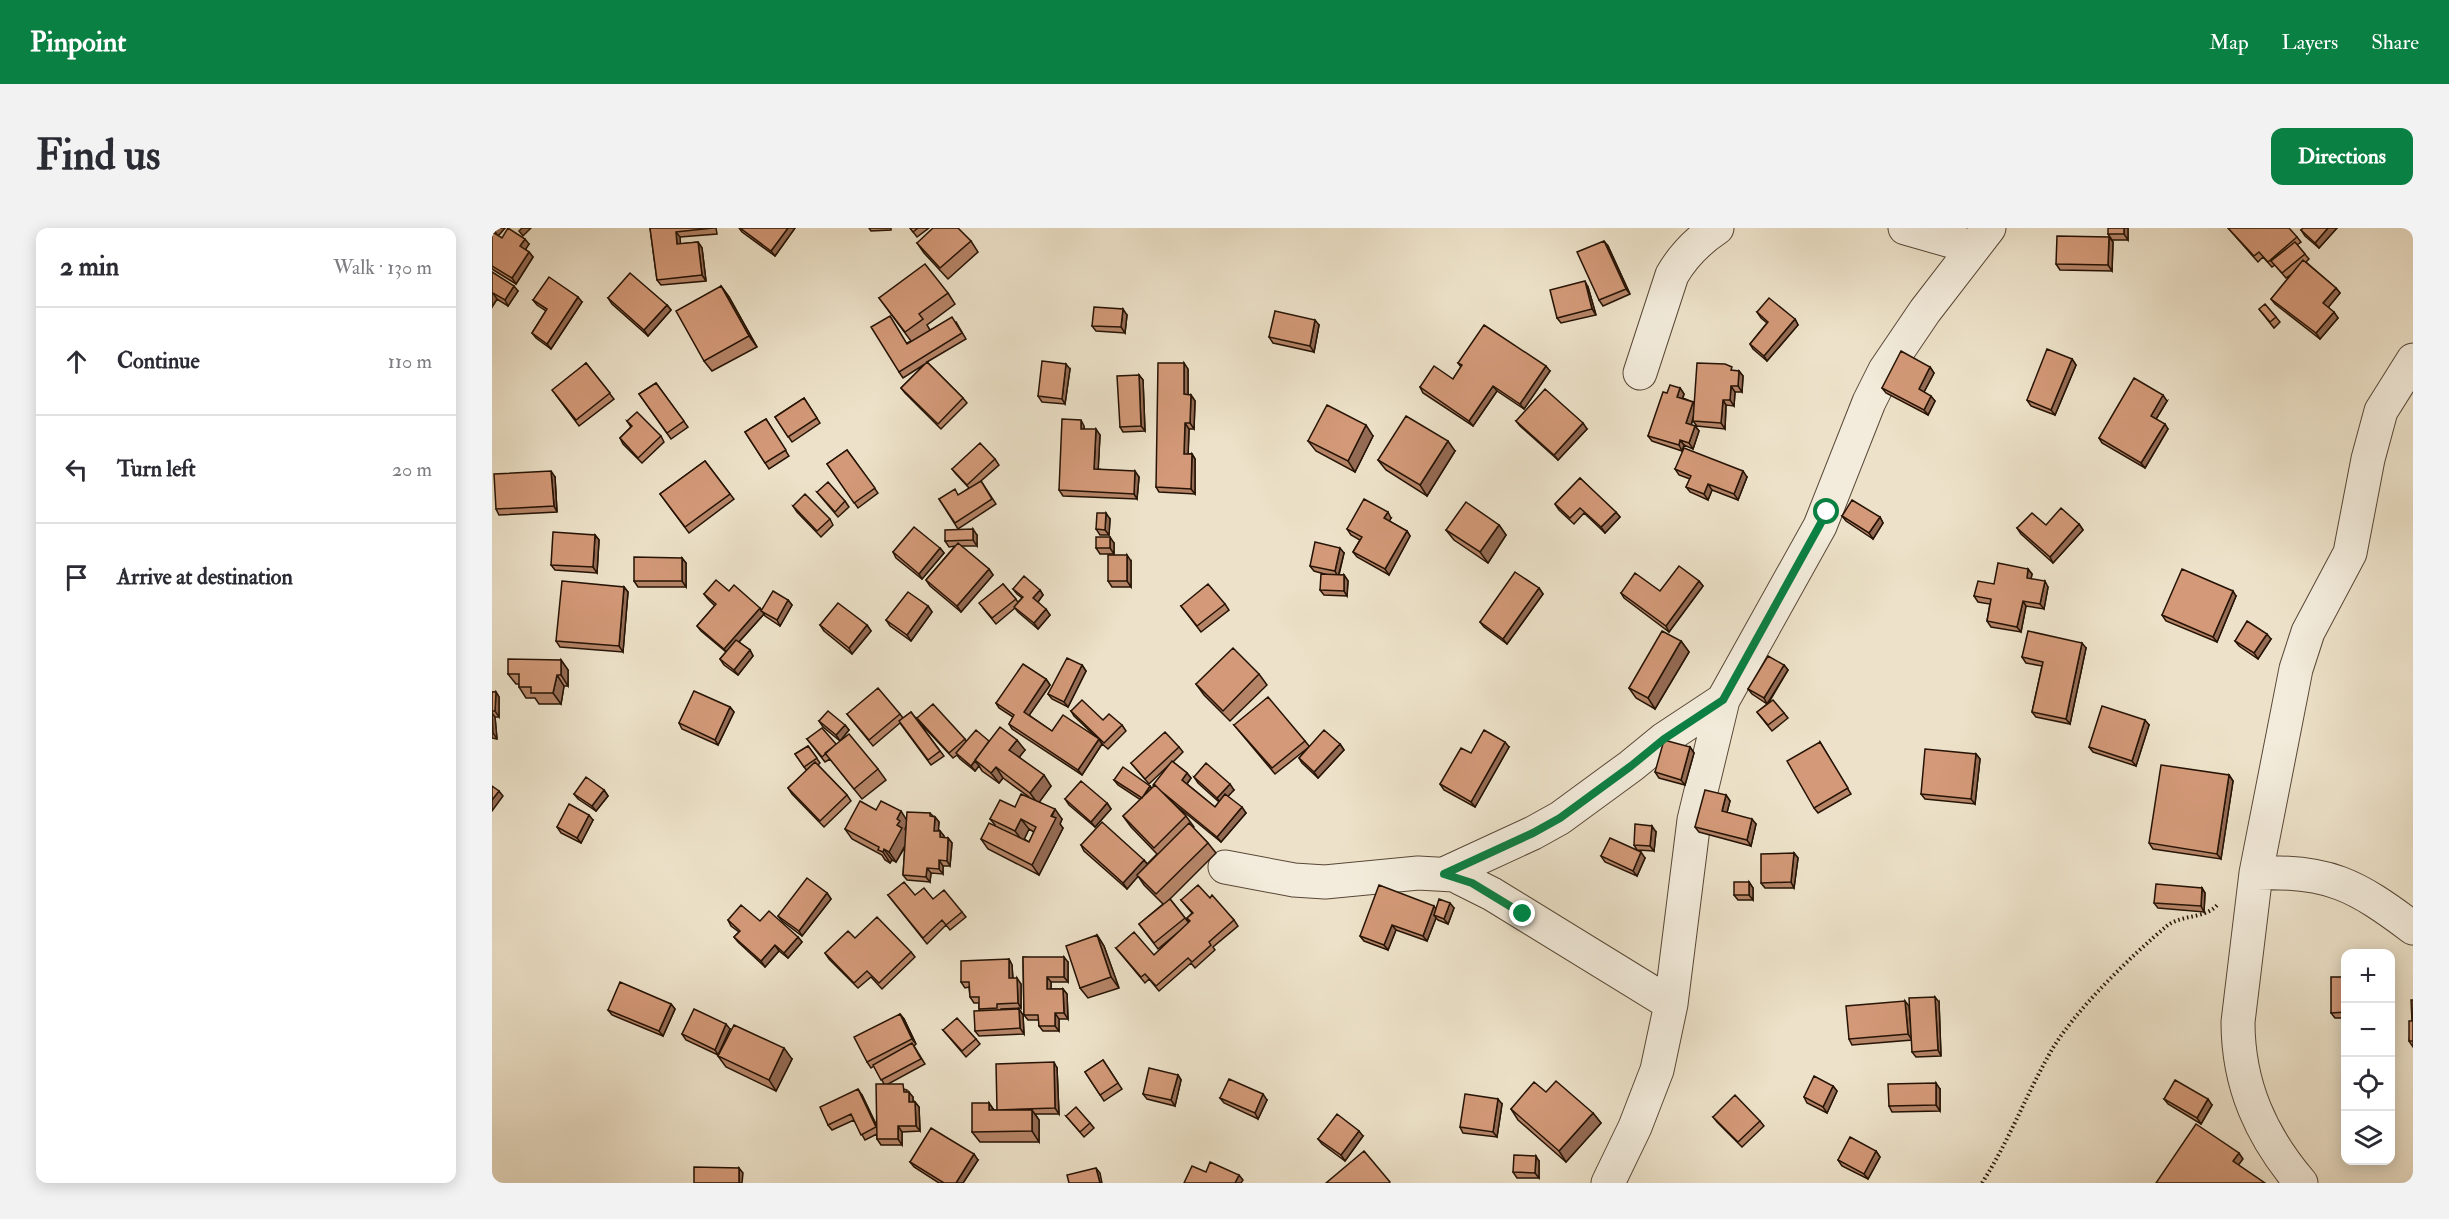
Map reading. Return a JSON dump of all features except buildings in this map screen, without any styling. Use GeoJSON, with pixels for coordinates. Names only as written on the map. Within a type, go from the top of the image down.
{"type":"FeatureCollection","features":[{"type":"Feature","properties":{"kind":"street"},"geometry":{"type":"LineString","coordinates":[[1640,373],[1672,275],[1705,236],[1717,228]]}},
{"type":"Feature","properties":{"kind":"street"},"geometry":{"type":"LineString","coordinates":[[1608,1183],[1635,1127],[1657,1070],[1671,1004],[1690,843],[1723,700],[1820,526],[1877,385],[1905,340],[1981,238],[1905,228]]}},
{"type":"Feature","properties":{"kind":"street"},"geometry":{"type":"LineString","coordinates":[[2301,1183],[2271,1143],[2252,1107],[2238,1046],[2238,1023],[2256,873],[2300,658],[2308,632],[2350,553],[2368,459],[2381,411],[2413,360]]}},
{"type":"Feature","properties":{"kind":"street"},"geometry":{"type":"LineString","coordinates":[[1444,874],[1560,818],[1664,739],[1723,700]]}},
{"type":"Feature","properties":{"kind":"street"},"geometry":{"type":"LineString","coordinates":[[1225,867],[1294,880],[1325,882],[1418,873],[1444,874],[1462,878],[1671,1004]]}},
{"type":"Feature","properties":{"kind":"street"},"geometry":{"type":"LineString","coordinates":[[2256,873],[2284,872],[2333,879],[2364,893],[2413,928]]}},
{"type":"Feature","properties":{"kind":"path"},"geometry":{"type":"LineString","coordinates":[[1982,1183],[1996,1161],[2049,1054],[2078,1014],[2168,925],[2186,917],[2209,912],[2256,873]]}},
{"type":"Feature","properties":{"kind":"route"},"geometry":{"type":"LineString","coordinates":[[1523,914],[1472,883],[1454,875],[1444,874],[1560,818],[1664,739],[1723,700],[1827,512]]}}]}
